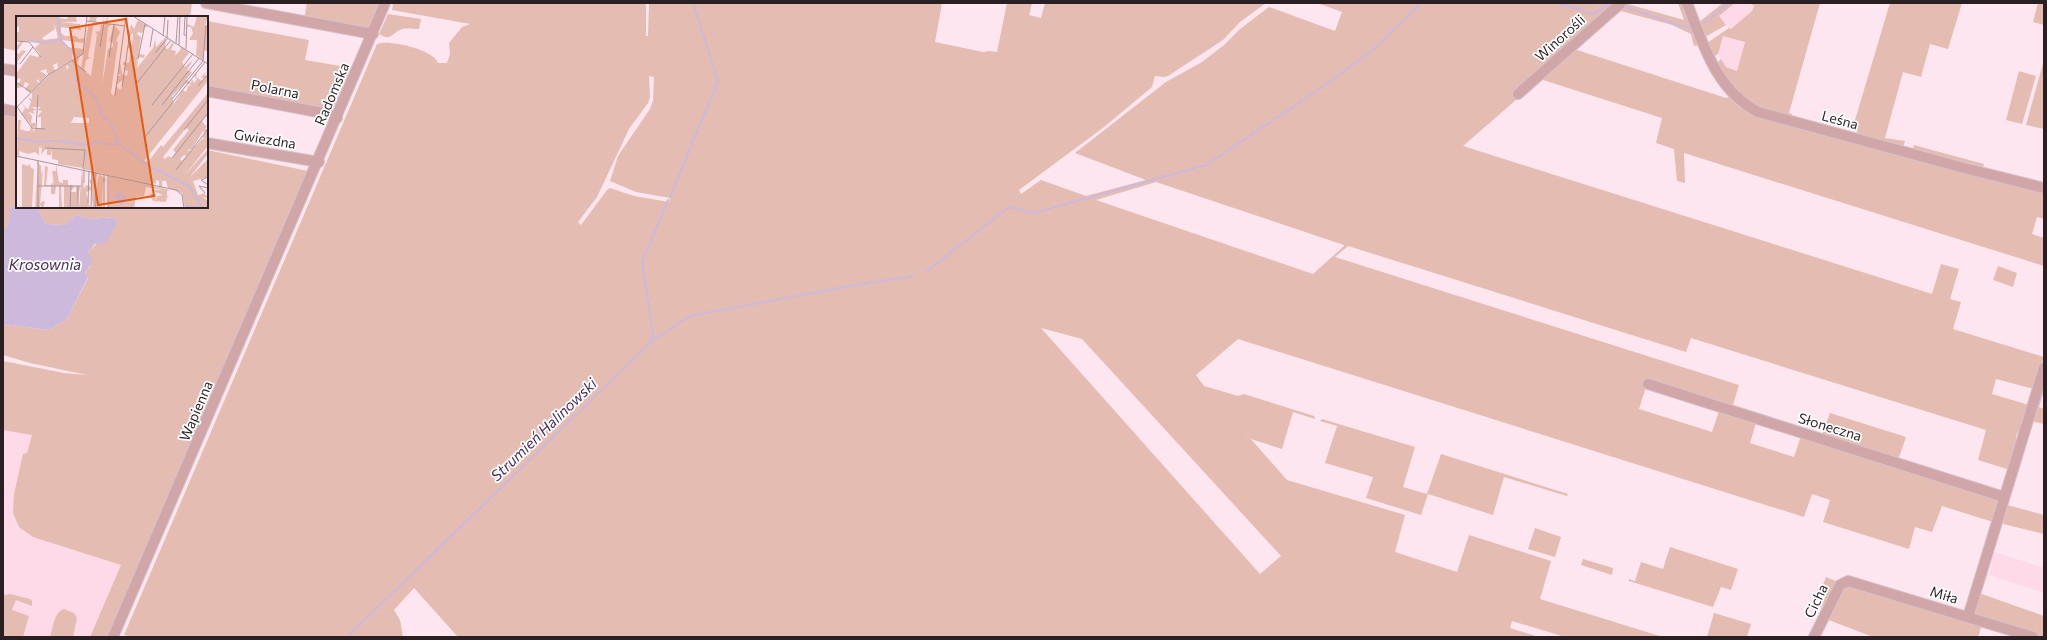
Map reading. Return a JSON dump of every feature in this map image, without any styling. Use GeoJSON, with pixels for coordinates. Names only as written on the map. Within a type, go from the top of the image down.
{"type":"FeatureCollection","features":[{"type":"Feature","properties":{"kind":"street"},"geometry":{"type":"LineString","coordinates":[[206,3],[373,34]]}},
{"type":"Feature","properties":{"kind":"street","name":"Radomska"},"geometry":{"type":"LineString","coordinates":[[304,197],[385,3]]}},
{"type":"Feature","properties":{"kind":"street","name":"Winorośli"},"geometry":{"type":"LineString","coordinates":[[1518,94],[1621,3]]}},
{"type":"Feature","properties":{"kind":"street","name":"Leśna"},"geometry":{"type":"LineString","coordinates":[[1687,3],[1704,46],[1718,74],[1734,95],[1754,110],[1771,117],[2044,188]]}},
{"type":"Feature","properties":{"kind":"street"},"geometry":{"type":"LineString","coordinates":[[3,68],[16,71]]}},
{"type":"Feature","properties":{"kind":"street","name":"Polarna"},"geometry":{"type":"LineString","coordinates":[[208,91],[323,113],[337,118]]}},
{"type":"Feature","properties":{"kind":"street"},"geometry":{"type":"LineString","coordinates":[[3,109],[16,112]]}},
{"type":"Feature","properties":{"kind":"street","name":"Gwiezdna"},"geometry":{"type":"LineString","coordinates":[[208,143],[319,162]]}},
{"type":"Feature","properties":{"kind":"street","name":"Wapienna"},"geometry":{"type":"LineString","coordinates":[[113,637],[304,197]]}},
{"type":"Feature","properties":{"kind":"street"},"geometry":{"type":"LineString","coordinates":[[1968,617],[2044,368]]}},
{"type":"Feature","properties":{"kind":"street","name":"Słoneczna"},"geometry":{"type":"LineString","coordinates":[[1648,384],[2004,497]]}},
{"type":"Feature","properties":{"kind":"street","name":"Miła"},"geometry":{"type":"LineString","coordinates":[[1846,581],[1854,582],[2033,637]]}},
{"type":"Feature","properties":{"kind":"street","name":"Cicha"},"geometry":{"type":"LineString","coordinates":[[1814,637],[1836,591],[1846,581]]}},
{"type":"Feature","properties":{"kind":"shaded area"},"geometry":{"type":"Polygon","coordinates":[[[3,3],[192,3],[190,16],[16,16],[16,51],[3,48],[3,3]]]}},
{"type":"Feature","properties":{"kind":"shaded area"},"geometry":{"type":"Polygon","coordinates":[[[307,3],[380,3],[368,30],[304,19],[307,3]]]}},
{"type":"Feature","properties":{"kind":"shaded area"},"geometry":{"type":"Polygon","coordinates":[[[393,3],[646,3],[646,36],[648,36],[649,3],[942,3],[935,42],[983,52],[997,52],[1007,3],[1032,3],[1029,15],[1041,18],[1045,3],[1266,3],[1240,22],[1223,40],[1168,76],[1155,76],[1152,87],[1104,127],[1019,190],[1021,194],[1041,180],[1086,196],[1146,180],[1075,153],[1166,82],[1202,62],[1224,45],[1240,29],[1269,7],[1335,31],[1342,12],[1317,3],[1599,3],[1597,6],[1600,3],[1624,3],[1684,20],[1678,3],[1682,3],[1699,45],[1694,46],[1691,34],[1672,25],[1621,11],[1574,49],[1726,98],[1729,97],[1739,107],[1763,119],[2044,192],[2044,219],[2037,217],[2032,234],[2044,238],[2044,266],[1684,153],[1685,183],[1677,181],[1674,149],[1656,143],[1662,118],[1540,79],[1463,146],[1932,294],[1941,264],[1959,269],[1950,299],[1961,302],[1953,329],[2044,357],[2034,389],[1996,379],[1992,394],[2029,405],[2022,431],[2017,433],[2016,438],[2018,443],[2010,470],[1978,460],[1986,430],[1691,338],[1686,352],[1348,246],[1335,257],[1739,385],[1732,408],[1646,387],[1639,409],[1712,432],[1719,411],[1756,423],[1750,443],[1794,457],[1801,436],[1999,499],[2000,503],[1993,522],[1942,506],[1932,532],[1915,527],[1909,549],[1823,522],[1830,500],[1812,494],[1804,517],[1238,339],[1196,375],[1204,386],[1238,396],[1244,394],[1314,416],[1315,419],[1293,412],[1282,449],[1251,439],[1233,419],[1287,480],[1405,515],[1395,552],[1457,572],[1469,535],[1551,561],[1540,599],[1663,637],[1565,637],[1512,621],[1510,628],[1539,637],[458,637],[414,588],[394,610],[400,620],[403,637],[133,637],[124,635],[377,44],[401,44],[428,54],[435,58],[438,63],[447,63],[450,54],[449,43],[462,27],[470,24],[392,10],[393,3]],[[649,76],[650,97],[648,103],[629,129],[597,197],[578,222],[581,225],[610,188],[634,196],[669,202],[670,198],[636,192],[610,181],[618,156],[650,109],[653,101],[654,77],[649,76]],[[1156,182],[1096,200],[1313,274],[1344,246],[1156,182]],[[1041,328],[1260,574],[1281,556],[1082,339],[1041,328]]]}},
{"type":"Feature","properties":{"kind":"shaded area"},"geometry":{"type":"Polygon","coordinates":[[[1723,3],[1735,3],[1719,16],[1726,25],[1705,37],[1699,22],[1723,3]]]}},
{"type":"Feature","properties":{"kind":"shaded area"},"geometry":{"type":"Polygon","coordinates":[[[1735,3],[1751,3],[1754,6],[1752,11],[1731,30],[1719,16],[1735,3]]]}},
{"type":"Feature","properties":{"kind":"shaded area"},"geometry":{"type":"Polygon","coordinates":[[[1751,3],[1820,3],[1789,113],[1792,114],[1791,118],[1759,108],[1740,96],[1716,64],[1721,59],[1726,67],[1737,71],[1745,42],[1723,36],[1718,54],[1713,57],[1707,43],[1729,28],[1731,29],[1752,11],[1754,6],[1751,3]]]}},
{"type":"Feature","properties":{"kind":"shaded area"},"geometry":{"type":"Polygon","coordinates":[[[1890,3],[1962,3],[1948,49],[1930,44],[1921,77],[1903,72],[1885,138],[1905,141],[1903,147],[1856,134],[1857,131],[1852,130],[1890,3]]]}},
{"type":"Feature","properties":{"kind":"shaded area"},"geometry":{"type":"Polygon","coordinates":[[[2038,3],[2044,3],[2044,25],[2033,22],[2038,3]]]}},
{"type":"Feature","properties":{"kind":"shaded area"},"geometry":{"type":"Polygon","coordinates":[[[388,14],[421,19],[419,29],[402,29],[389,37],[383,36],[379,34],[388,14]]]}},
{"type":"Feature","properties":{"kind":"shaded area"},"geometry":{"type":"Polygon","coordinates":[[[208,21],[309,40],[305,60],[352,68],[334,110],[208,87],[208,21]]]}},
{"type":"Feature","properties":{"kind":"shaded area"},"geometry":{"type":"Polygon","coordinates":[[[1723,35],[1745,42],[1737,71],[1726,67],[1718,54],[1723,35]]]}},
{"type":"Feature","properties":{"kind":"shaded area"},"geometry":{"type":"Polygon","coordinates":[[[2044,60],[2044,129],[2026,125],[2044,60]]]}},
{"type":"Feature","properties":{"kind":"shaded area"},"geometry":{"type":"Polygon","coordinates":[[[2019,71],[2036,76],[2022,124],[2006,120],[2019,71]]]}},
{"type":"Feature","properties":{"kind":"shaded area"},"geometry":{"type":"Polygon","coordinates":[[[3,114],[16,116],[16,206],[9,208],[9,221],[6,230],[3,229],[3,114]]]}},
{"type":"Feature","properties":{"kind":"shaded area"},"geometry":{"type":"Polygon","coordinates":[[[1914,145],[1984,164],[1983,167],[1913,149],[1914,145]]]}},
{"type":"Feature","properties":{"kind":"shaded area"},"geometry":{"type":"Polygon","coordinates":[[[208,150],[308,171],[107,637],[90,637],[121,565],[33,537],[19,527],[13,513],[14,494],[23,454],[27,453],[32,435],[3,430],[3,361],[64,373],[87,375],[30,363],[3,355],[3,324],[49,330],[67,319],[88,278],[85,274],[90,266],[87,253],[111,232],[117,223],[115,217],[90,219],[77,215],[64,225],[46,224],[37,208],[208,208],[208,150]]]}},
{"type":"Feature","properties":{"kind":"shaded area"},"geometry":{"type":"Polygon","coordinates":[[[1998,266],[2017,273],[2013,287],[1993,280],[1998,266]]]}},
{"type":"Feature","properties":{"kind":"shaded area"},"geometry":{"type":"Polygon","coordinates":[[[3,364],[121,565],[90,637],[3,637],[3,364]]]}},
{"type":"Feature","properties":{"kind":"shaded area"},"geometry":{"type":"Polygon","coordinates":[[[2044,383],[2044,391],[2039,407],[2044,409],[2044,424],[2031,421],[2044,383]]]}},
{"type":"Feature","properties":{"kind":"shaded area"},"geometry":{"type":"Polygon","coordinates":[[[1830,413],[1906,437],[1898,460],[1822,436],[1830,413]]]}},
{"type":"Feature","properties":{"kind":"shaded area"},"geometry":{"type":"Polygon","coordinates":[[[1322,419],[1415,447],[1403,487],[1427,494],[1441,454],[1568,494],[1567,496],[1504,477],[1493,515],[1428,494],[1421,515],[1366,498],[1373,477],[1325,463],[1337,426],[1320,421],[1322,419]]]}},
{"type":"Feature","properties":{"kind":"shaded area"},"geometry":{"type":"Polygon","coordinates":[[[2007,505],[2044,515],[2044,534],[2003,524],[2007,505]]]}},
{"type":"Feature","properties":{"kind":"shaded area"},"geometry":{"type":"Polygon","coordinates":[[[1535,528],[1561,537],[1555,557],[1528,549],[1535,528]]]}},
{"type":"Feature","properties":{"kind":"shaded area"},"geometry":{"type":"Polygon","coordinates":[[[1670,547],[1738,569],[1731,590],[1721,587],[1713,607],[1629,581],[1629,579],[1635,581],[1641,562],[1663,569],[1670,547]]]}},
{"type":"Feature","properties":{"kind":"shaded area"},"geometry":{"type":"Polygon","coordinates":[[[1991,551],[2044,568],[2044,593],[1989,575],[1992,564],[1991,551]]]}},
{"type":"Feature","properties":{"kind":"shaded area"},"geometry":{"type":"Polygon","coordinates":[[[1583,559],[1613,568],[1612,575],[1581,565],[1583,559]]]}},
{"type":"Feature","properties":{"kind":"shaded area"},"geometry":{"type":"Polygon","coordinates":[[[1826,577],[1838,582],[1823,609],[1821,609],[1825,597],[1819,595],[1826,577]]]}},
{"type":"Feature","properties":{"kind":"shaded area"},"geometry":{"type":"Polygon","coordinates":[[[1851,585],[1982,624],[1978,637],[1873,637],[1826,619],[1842,590],[1851,585]]]}},
{"type":"Feature","properties":{"kind":"shaded area"},"geometry":{"type":"Polygon","coordinates":[[[1979,593],[2044,616],[2044,637],[1978,617],[1974,613],[1979,593]]]}},
{"type":"Feature","properties":{"kind":"shaded area"},"geometry":{"type":"Polygon","coordinates":[[[10,594],[30,599],[32,601],[32,606],[16,600],[12,610],[29,616],[23,637],[3,637],[3,595],[10,594]]]}},
{"type":"Feature","properties":{"kind":"shaded area"},"geometry":{"type":"Polygon","coordinates":[[[64,609],[74,613],[77,618],[73,637],[50,637],[58,613],[64,609]]]}},
{"type":"Feature","properties":{"kind":"shaded area"},"geometry":{"type":"Polygon","coordinates":[[[1714,613],[1751,624],[1747,637],[1707,637],[1714,613]]]}},
{"type":"Feature","properties":{"kind":"water","name":"Krosownia"},"geometry":{"type":"Polygon","coordinates":[[[15,206],[16,208],[37,208],[46,224],[64,225],[77,215],[90,219],[115,217],[117,223],[106,243],[95,244],[87,253],[93,260],[85,274],[88,277],[67,319],[49,330],[3,324],[3,229],[6,229],[9,221],[9,208],[15,206]]]}},
{"type":"Feature","properties":{"kind":"waterway","name":"Strumień Halinowski"},"geometry":{"type":"LineString","coordinates":[[670,197],[718,81],[693,3]]}},
{"type":"Feature","properties":{"kind":"waterway"},"geometry":{"type":"LineString","coordinates":[[927,271],[1008,208],[1011,207],[1034,213],[1206,165],[1327,84],[1374,49],[1421,3]]}},
{"type":"Feature","properties":{"kind":"waterway"},"geometry":{"type":"LineString","coordinates":[[1558,3],[1592,14],[1598,12],[1607,5],[1613,4]]}},
{"type":"Feature","properties":{"kind":"waterway"},"geometry":{"type":"LineString","coordinates":[[1704,23],[1729,3]]}},
{"type":"Feature","properties":{"kind":"waterway"},"geometry":{"type":"LineString","coordinates":[[1623,6],[1681,26],[1692,28]]}},
{"type":"Feature","properties":{"kind":"waterway","name":"Strumień Halinowski"},"geometry":{"type":"LineString","coordinates":[[347,637],[650,343],[653,334],[642,262],[668,200]]}},
{"type":"Feature","properties":{"kind":"waterway"},"geometry":{"type":"LineString","coordinates":[[650,342],[690,316],[844,287],[913,276]]}}]}
